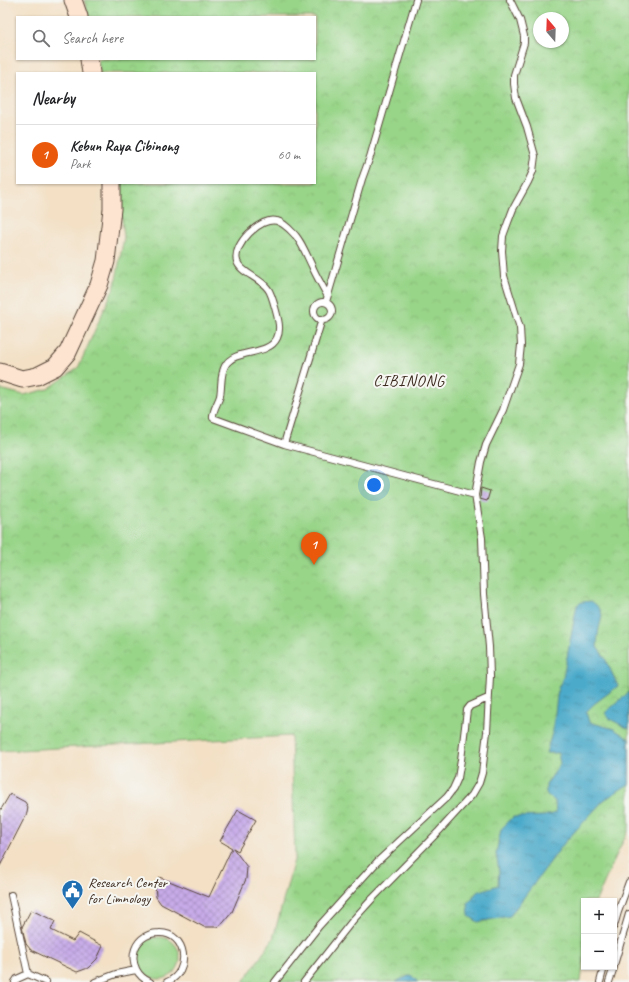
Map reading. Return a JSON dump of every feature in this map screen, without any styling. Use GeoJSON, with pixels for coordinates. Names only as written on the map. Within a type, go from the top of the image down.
{"type":"FeatureCollection","features":[{"type":"Feature","properties":{"kind":"street"},"geometry":{"type":"LineString","coordinates":[[73,0],[79,16]]}},
{"type":"Feature","properties":{"kind":"street"},"geometry":{"type":"LineString","coordinates":[[89,60],[91,72]]}},
{"type":"Feature","properties":{"kind":"street"},"geometry":{"type":"LineString","coordinates":[[0,372],[22,379],[36,376],[54,367],[68,352],[99,285],[106,261],[112,209],[112,184]]}},
{"type":"Feature","properties":{"kind":"lane"},"geometry":{"type":"LineString","coordinates":[[326,302],[416,0]]}},
{"type":"Feature","properties":{"kind":"lane"},"geometry":{"type":"LineString","coordinates":[[304,982],[368,903],[440,831],[472,795],[479,783],[482,773],[487,732],[490,676],[484,594],[482,538],[475,495],[486,444],[504,410],[519,364],[521,345],[520,328],[508,291],[502,265],[503,236],[513,209],[533,171],[535,156],[531,137],[516,98],[514,75],[524,43],[524,36],[520,20],[510,0]]}},
{"type":"Feature","properties":{"kind":"lane"},"geometry":{"type":"LineString","coordinates":[[328,295],[299,240],[288,228],[277,221],[268,221],[254,229],[237,250],[236,260],[239,266],[268,288],[279,329],[276,339],[270,345],[260,350],[234,358],[225,366],[221,380],[219,399],[212,415],[213,418],[284,444],[475,495]]}},
{"type":"Feature","properties":{"kind":"lane"},"geometry":{"type":"LineString","coordinates":[[321,302],[326,302],[330,305],[332,311],[329,317],[322,319],[317,317],[315,309],[321,302]]}},
{"type":"Feature","properties":{"kind":"lane"},"geometry":{"type":"LineString","coordinates":[[284,444],[322,319]]}},
{"type":"Feature","properties":{"kind":"lane"},"geometry":{"type":"LineString","coordinates":[[275,982],[318,926],[377,862],[447,797],[453,789],[458,778],[464,747],[467,710],[470,706],[488,698]]}},
{"type":"Feature","properties":{"kind":"lane"},"geometry":{"type":"LineString","coordinates":[[617,916],[629,882]]}},
{"type":"Feature","properties":{"kind":"lane"},"geometry":{"type":"LineString","coordinates":[[11,895],[28,974]]}},
{"type":"Feature","properties":{"kind":"lane"},"geometry":{"type":"LineString","coordinates":[[617,956],[629,914]]}},
{"type":"Feature","properties":{"kind":"lane"},"geometry":{"type":"LineString","coordinates":[[150,982],[142,978],[136,970],[133,959],[135,948],[138,943],[142,939],[152,934],[158,933],[169,935],[182,946],[184,957],[182,968],[170,982]]}},
{"type":"Feature","properties":{"kind":"lane"},"geometry":{"type":"LineString","coordinates":[[96,982],[116,974],[136,970]]}},
{"type":"Feature","properties":{"kind":"lane"},"geometry":{"type":"LineString","coordinates":[[600,982],[603,970]]}},
{"type":"Feature","properties":{"kind":"lane"},"geometry":{"type":"LineString","coordinates":[[610,982],[613,970]]}},
{"type":"Feature","properties":{"kind":"lane"},"geometry":{"type":"LineString","coordinates":[[15,982],[17,979],[28,974],[46,982]]}},
{"type":"Feature","properties":{"kind":"green space"},"geometry":{"type":"Polygon","coordinates":[[[84,0],[629,0],[629,830],[597,898],[581,898],[581,970],[582,970],[581,982],[243,982],[273,939],[295,856],[291,736],[0,751],[0,389],[24,395],[48,389],[78,368],[115,285],[124,237],[118,184],[316,184],[316,72],[100,72],[98,60],[316,60],[316,16],[89,16],[84,0]]]}},
{"type":"Feature","properties":{"kind":"green space"},"geometry":{"type":"Polygon","coordinates":[[[155,937],[163,937],[174,943],[180,954],[180,962],[174,973],[163,979],[155,979],[144,973],[138,962],[138,954],[144,943],[155,937]]]}},
{"type":"Feature","properties":{"kind":"water"},"geometry":{"type":"Polygon","coordinates":[[[591,601],[598,607],[602,616],[597,647],[605,658],[618,686],[586,712],[589,722],[614,729],[629,739],[629,784],[604,800],[565,842],[510,916],[478,922],[469,916],[468,903],[477,892],[498,885],[499,870],[496,854],[501,829],[513,817],[544,816],[556,813],[555,801],[546,794],[546,785],[560,764],[558,753],[546,753],[553,730],[558,688],[563,678],[577,605],[582,602],[591,601]]]}},
{"type":"Feature","properties":{"kind":"water"},"geometry":{"type":"Polygon","coordinates":[[[629,692],[629,729],[610,719],[605,713],[629,692]]]}},
{"type":"Feature","properties":{"kind":"water"},"geometry":{"type":"Polygon","coordinates":[[[411,975],[418,982],[395,982],[411,975]]]}},
{"type":"Feature","properties":{"kind":"building"},"geometry":{"type":"Polygon","coordinates":[[[481,488],[490,491],[487,501],[480,499],[481,488]]]}},
{"type":"Feature","properties":{"kind":"building"},"geometry":{"type":"Polygon","coordinates":[[[10,794],[25,802],[28,807],[27,813],[0,866],[0,811],[10,794]]]}},
{"type":"Feature","properties":{"kind":"building"},"geometry":{"type":"Polygon","coordinates":[[[238,810],[256,820],[238,851],[233,848],[247,867],[246,879],[232,912],[224,922],[218,927],[204,927],[161,904],[156,897],[155,883],[159,877],[209,897],[232,848],[220,841],[238,810]]]}},
{"type":"Feature","properties":{"kind":"building"},"geometry":{"type":"Polygon","coordinates":[[[31,910],[55,921],[51,930],[73,941],[79,933],[103,946],[97,959],[88,968],[77,972],[31,950],[26,944],[22,927],[31,910]]]}},
{"type":"Feature","properties":{"kind":"place","name":"Kebun Raya Cibinong"},"geometry":{"type":"Point","coordinates":[314,565]}},
{"type":"Feature","properties":{"kind":"place","name":"Research Center for Limnology"},"geometry":{"type":"Point","coordinates":[72,910]}},
{"type":"Feature","properties":{"kind":"district","name":"CIBINONG"},"geometry":{"type":"Point","coordinates":[409,380]}}]}
